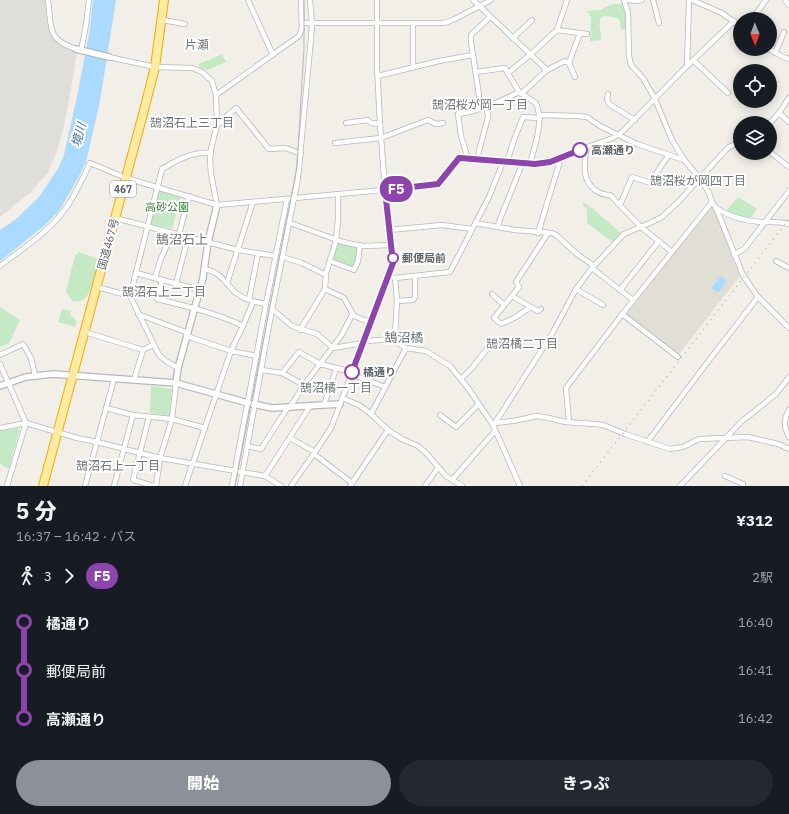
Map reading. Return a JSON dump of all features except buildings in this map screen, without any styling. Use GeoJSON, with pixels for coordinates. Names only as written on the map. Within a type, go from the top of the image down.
{"type":"FeatureCollection","features":[{"type":"Feature","properties":{"kind":"highway","name":"国道467号"},"geometry":{"type":"LineString","coordinates":[[43,486],[155,67],[164,0]]}},
{"type":"Feature","properties":{"kind":"street"},"geometry":{"type":"LineString","coordinates":[[48,0],[49,25],[53,35],[64,44],[80,50],[155,67],[188,68],[197,70],[208,76],[212,81],[216,95],[217,125],[211,153],[211,174],[217,205],[208,242],[200,290],[178,368],[172,419],[160,458],[155,486],[133,480],[149,417]]}},
{"type":"Feature","properties":{"kind":"street"},"geometry":{"type":"LineString","coordinates":[[80,50],[86,25],[88,0]]}},
{"type":"Feature","properties":{"kind":"street"},"geometry":{"type":"LineString","coordinates":[[216,95],[299,36],[302,24],[301,0]]}},
{"type":"Feature","properties":{"kind":"street"},"geometry":{"type":"LineString","coordinates":[[240,486],[272,309],[298,178],[312,23],[310,0]]}},
{"type":"Feature","properties":{"kind":"street"},"geometry":{"type":"LineString","coordinates":[[291,486],[315,453],[330,428],[389,276],[393,260],[385,190],[380,124],[377,0]]}},
{"type":"Feature","properties":{"kind":"street"},"geometry":{"type":"LineString","coordinates":[[473,0],[547,70]]}},
{"type":"Feature","properties":{"kind":"street"},"geometry":{"type":"LineString","coordinates":[[302,24],[444,23],[491,0]]}},
{"type":"Feature","properties":{"kind":"street"},"geometry":{"type":"LineString","coordinates":[[508,73],[557,30],[567,0]]}},
{"type":"Feature","properties":{"kind":"street"},"geometry":{"type":"LineString","coordinates":[[624,0],[628,13],[631,65],[643,78],[655,99],[672,140],[710,194],[742,275],[758,297],[789,328]]}},
{"type":"Feature","properties":{"kind":"street"},"geometry":{"type":"LineString","coordinates":[[628,0],[642,0]]}},
{"type":"Feature","properties":{"kind":"street"},"geometry":{"type":"LineString","coordinates":[[653,0],[659,23]]}},
{"type":"Feature","properties":{"kind":"street"},"geometry":{"type":"LineString","coordinates":[[687,66],[690,0],[722,13],[733,21]]}},
{"type":"Feature","properties":{"kind":"street"},"geometry":{"type":"LineString","coordinates":[[757,12],[766,0]]}},
{"type":"Feature","properties":{"kind":"street"},"geometry":{"type":"LineString","coordinates":[[246,1],[273,55]]}},
{"type":"Feature","properties":{"kind":"street"},"geometry":{"type":"LineString","coordinates":[[479,96],[471,35],[490,17]]}},
{"type":"Feature","properties":{"kind":"street"},"geometry":{"type":"LineString","coordinates":[[162,20],[185,24]]}},
{"type":"Feature","properties":{"kind":"street"},"geometry":{"type":"LineString","coordinates":[[513,38],[532,20]]}},
{"type":"Feature","properties":{"kind":"street"},"geometry":{"type":"LineString","coordinates":[[0,266],[48,228],[64,211],[80,185],[90,163],[126,178],[217,205],[438,184],[459,158],[522,164],[542,164],[561,158],[619,135],[693,60],[733,23]]}},
{"type":"Feature","properties":{"kind":"street"},"geometry":{"type":"LineString","coordinates":[[413,24],[413,67]]}},
{"type":"Feature","properties":{"kind":"street"},"geometry":{"type":"LineString","coordinates":[[557,30],[587,34]]}},
{"type":"Feature","properties":{"kind":"street"},"geometry":{"type":"LineString","coordinates":[[777,48],[784,32]]}},
{"type":"Feature","properties":{"kind":"street"},"geometry":{"type":"LineString","coordinates":[[575,77],[569,63],[580,33]]}},
{"type":"Feature","properties":{"kind":"street"},"geometry":{"type":"LineString","coordinates":[[777,54],[789,59]]}},
{"type":"Feature","properties":{"kind":"street"},"geometry":{"type":"LineString","coordinates":[[378,76],[439,60],[473,55]]}},
{"type":"Feature","properties":{"kind":"street"},"geometry":{"type":"LineString","coordinates":[[693,60],[728,93]]}},
{"type":"Feature","properties":{"kind":"street"},"geometry":{"type":"LineString","coordinates":[[468,159],[461,136],[458,114],[476,111],[520,93],[547,70],[565,61],[569,63]]}},
{"type":"Feature","properties":{"kind":"street"},"geometry":{"type":"LineString","coordinates":[[476,72],[505,68],[520,93],[536,103],[540,116],[539,128],[530,164]]}},
{"type":"Feature","properties":{"kind":"street"},"geometry":{"type":"LineString","coordinates":[[608,94],[607,99],[609,104],[635,120]]}},
{"type":"Feature","properties":{"kind":"street"},"geometry":{"type":"LineString","coordinates":[[789,98],[779,114],[789,122]]}},
{"type":"Feature","properties":{"kind":"street"},"geometry":{"type":"LineString","coordinates":[[477,159],[488,117],[487,107]]}},
{"type":"Feature","properties":{"kind":"street"},"geometry":{"type":"LineString","coordinates":[[217,125],[236,108],[269,150],[284,148],[301,154]]}},
{"type":"Feature","properties":{"kind":"street"},"geometry":{"type":"LineString","coordinates":[[389,276],[395,278],[450,272],[489,197],[524,117],[583,116],[650,149],[685,160]]}},
{"type":"Feature","properties":{"kind":"street"},"geometry":{"type":"LineString","coordinates":[[346,123],[368,120],[371,124],[380,124]]}},
{"type":"Feature","properties":{"kind":"street"},"geometry":{"type":"LineString","coordinates":[[336,143],[381,138],[428,120],[436,124],[443,123]]}},
{"type":"Feature","properties":{"kind":"street"},"geometry":{"type":"LineString","coordinates":[[494,424],[552,334],[566,303],[593,267],[624,234],[662,217],[699,177],[729,147],[733,145]]}},
{"type":"Feature","properties":{"kind":"street"},"geometry":{"type":"LineString","coordinates":[[586,148],[584,169],[588,183],[597,192],[606,195],[610,194],[641,227],[672,252]]}},
{"type":"Feature","properties":{"kind":"street"},"geometry":{"type":"LineString","coordinates":[[178,368],[161,358],[153,345],[130,296],[162,169],[198,152],[211,153]]}},
{"type":"Feature","properties":{"kind":"street"},"geometry":{"type":"LineString","coordinates":[[620,205],[632,177],[651,183],[659,168],[669,155]]}},
{"type":"Feature","properties":{"kind":"street"},"geometry":{"type":"LineString","coordinates":[[538,232],[561,158]]}},
{"type":"Feature","properties":{"kind":"street"},"geometry":{"type":"LineString","coordinates":[[777,158],[789,167]]}},
{"type":"Feature","properties":{"kind":"street"},"geometry":{"type":"LineString","coordinates":[[497,227],[522,164]]}},
{"type":"Feature","properties":{"kind":"street"},"geometry":{"type":"LineString","coordinates":[[734,255],[744,249],[789,191]]}},
{"type":"Feature","properties":{"kind":"street"},"geometry":{"type":"LineString","coordinates":[[300,330],[325,289],[326,275],[336,241],[338,194]]}},
{"type":"Feature","properties":{"kind":"street"},"geometry":{"type":"LineString","coordinates":[[179,234],[189,196]]}},
{"type":"Feature","properties":{"kind":"street"},"geometry":{"type":"LineString","coordinates":[[232,486],[287,199]]}},
{"type":"Feature","properties":{"kind":"street"},"geometry":{"type":"LineString","coordinates":[[227,283],[252,202]]}},
{"type":"Feature","properties":{"kind":"street"},"geometry":{"type":"LineString","coordinates":[[569,422],[566,388],[622,314],[712,202]]}},
{"type":"Feature","properties":{"kind":"street"},"geometry":{"type":"LineString","coordinates":[[716,208],[733,217],[789,224]]}},
{"type":"Feature","properties":{"kind":"street"},"geometry":{"type":"LineString","coordinates":[[115,218],[238,250],[276,256]]}},
{"type":"Feature","properties":{"kind":"street"},"geometry":{"type":"LineString","coordinates":[[290,223],[336,241],[360,245],[391,245]]}},
{"type":"Feature","properties":{"kind":"street"},"geometry":{"type":"LineString","coordinates":[[475,223],[556,235],[576,254],[633,300]]}},
{"type":"Feature","properties":{"kind":"street"},"geometry":{"type":"LineString","coordinates":[[389,230],[442,225],[472,229]]}},
{"type":"Feature","properties":{"kind":"street"},"geometry":{"type":"LineString","coordinates":[[155,278],[160,260],[172,233]]}},
{"type":"Feature","properties":{"kind":"street"},"geometry":{"type":"LineString","coordinates":[[531,307],[514,318],[500,324],[494,318],[519,287],[516,282],[548,233]]}},
{"type":"Feature","properties":{"kind":"street"},"geometry":{"type":"LineString","coordinates":[[176,284],[188,237]]}},
{"type":"Feature","properties":{"kind":"street"},"geometry":{"type":"LineString","coordinates":[[620,290],[659,241]]}},
{"type":"Feature","properties":{"kind":"street"},"geometry":{"type":"LineString","coordinates":[[330,261],[354,270],[358,261],[360,245]]}},
{"type":"Feature","properties":{"kind":"street"},"geometry":{"type":"LineString","coordinates":[[185,486],[231,351],[243,326],[251,301],[258,253]]}},
{"type":"Feature","properties":{"kind":"street"},"geometry":{"type":"LineString","coordinates":[[282,257],[302,263],[326,275]]}},
{"type":"Feature","properties":{"kind":"street"},"geometry":{"type":"LineString","coordinates":[[776,261],[789,268]]}},
{"type":"Feature","properties":{"kind":"street"},"geometry":{"type":"LineString","coordinates":[[204,269],[220,275],[236,293],[251,301],[266,304]]}},
{"type":"Feature","properties":{"kind":"street"},"geometry":{"type":"LineString","coordinates":[[136,273],[200,290]]}},
{"type":"Feature","properties":{"kind":"street"},"geometry":{"type":"LineString","coordinates":[[397,301],[413,300],[415,297],[415,276]]}},
{"type":"Feature","properties":{"kind":"street"},"geometry":{"type":"LineString","coordinates":[[395,278],[397,301],[395,330],[398,343],[406,348],[426,351],[450,366],[494,424],[495,431],[520,486]]}},
{"type":"Feature","properties":{"kind":"street"},"geometry":{"type":"LineString","coordinates":[[162,280],[157,299],[195,308],[232,320],[243,326]]}},
{"type":"Feature","properties":{"kind":"street"},"geometry":{"type":"LineString","coordinates":[[97,287],[130,296]]}},
{"type":"Feature","properties":{"kind":"street"},"geometry":{"type":"LineString","coordinates":[[325,289],[344,298],[352,315],[371,323]]}},
{"type":"Feature","properties":{"kind":"street"},"geometry":{"type":"LineString","coordinates":[[576,289],[603,305]]}},
{"type":"Feature","properties":{"kind":"street"},"geometry":{"type":"LineString","coordinates":[[492,294],[504,305]]}},
{"type":"Feature","properties":{"kind":"street"},"geometry":{"type":"LineString","coordinates":[[512,296],[538,311],[541,309]]}},
{"type":"Feature","properties":{"kind":"street"},"geometry":{"type":"LineString","coordinates":[[648,441],[758,297]]}},
{"type":"Feature","properties":{"kind":"street"},"geometry":{"type":"LineString","coordinates":[[272,309],[287,323],[300,330],[316,334],[333,348]]}},
{"type":"Feature","properties":{"kind":"street"},"geometry":{"type":"LineString","coordinates":[[138,314],[231,351],[257,356]]}},
{"type":"Feature","properties":{"kind":"street"},"geometry":{"type":"LineString","coordinates":[[622,314],[678,357]]}},
{"type":"Feature","properties":{"kind":"street"},"geometry":{"type":"LineString","coordinates":[[247,446],[261,449],[289,407],[348,326],[352,315]]}},
{"type":"Feature","properties":{"kind":"street"},"geometry":{"type":"LineString","coordinates":[[85,332],[143,350],[153,345]]}},
{"type":"Feature","properties":{"kind":"street"},"geometry":{"type":"LineString","coordinates":[[333,348],[364,342],[396,339]]}},
{"type":"Feature","properties":{"kind":"street"},"geometry":{"type":"LineString","coordinates":[[0,355],[23,344],[30,358],[35,375]]}},
{"type":"Feature","properties":{"kind":"street"},"geometry":{"type":"LineString","coordinates":[[371,414],[406,348]]}},
{"type":"Feature","properties":{"kind":"street"},"geometry":{"type":"LineString","coordinates":[[461,379],[487,349]]}},
{"type":"Feature","properties":{"kind":"street"},"geometry":{"type":"LineString","coordinates":[[134,380],[143,350]]}},
{"type":"Feature","properties":{"kind":"street"},"geometry":{"type":"LineString","coordinates":[[282,374],[299,352],[320,364],[352,373],[385,387]]}},
{"type":"Feature","properties":{"kind":"street"},"geometry":{"type":"LineString","coordinates":[[0,364],[26,423],[7,486]]}},
{"type":"Feature","properties":{"kind":"street"},"geometry":{"type":"LineString","coordinates":[[324,405],[336,369]]}},
{"type":"Feature","properties":{"kind":"street"},"geometry":{"type":"LineString","coordinates":[[261,370],[282,374],[294,379],[304,386]]}},
{"type":"Feature","properties":{"kind":"street"},"geometry":{"type":"LineString","coordinates":[[0,386],[8,382],[45,374],[176,383],[248,404],[272,408],[324,405],[341,401],[359,405],[388,430],[402,439],[418,446],[427,454],[438,468],[462,486]]}},
{"type":"Feature","properties":{"kind":"street"},"geometry":{"type":"LineString","coordinates":[[680,486],[741,422],[776,394],[789,377]]}},
{"type":"Feature","properties":{"kind":"street"},"geometry":{"type":"LineString","coordinates":[[85,486],[114,379]]}},
{"type":"Feature","properties":{"kind":"street"},"geometry":{"type":"LineString","coordinates":[[440,415],[456,427],[479,404]]}},
{"type":"Feature","properties":{"kind":"street"},"geometry":{"type":"LineString","coordinates":[[265,476],[310,406]]}},
{"type":"Feature","properties":{"kind":"street"},"geometry":{"type":"LineString","coordinates":[[106,408],[133,416],[172,419],[205,428]]}},
{"type":"Feature","properties":{"kind":"street"},"geometry":{"type":"LineString","coordinates":[[789,410],[785,418],[784,426],[789,438]]}},
{"type":"Feature","properties":{"kind":"street"},"geometry":{"type":"LineString","coordinates":[[114,486],[133,416]]}},
{"type":"Feature","properties":{"kind":"street"},"geometry":{"type":"LineString","coordinates":[[494,424],[537,416],[569,422],[603,425],[666,449],[673,449],[683,446],[699,439],[748,437],[773,442],[789,450]]}},
{"type":"Feature","properties":{"kind":"street"},"geometry":{"type":"LineString","coordinates":[[0,428],[26,423],[160,458],[265,476],[281,486]]}},
{"type":"Feature","properties":{"kind":"street"},"geometry":{"type":"LineString","coordinates":[[290,438],[315,453],[351,485],[388,430]]}},
{"type":"Feature","properties":{"kind":"street"},"geometry":{"type":"LineString","coordinates":[[452,480],[495,431]]}},
{"type":"Feature","properties":{"kind":"street"},"geometry":{"type":"LineString","coordinates":[[425,486],[438,468]]}},
{"type":"Feature","properties":{"kind":"street"},"geometry":{"type":"LineString","coordinates":[[725,476],[743,484],[743,486]]}},
{"type":"Feature","properties":{"kind":"shaded area"},"geometry":{"type":"Polygon","coordinates":[[[0,0],[45,0],[48,28],[52,36],[64,47],[77,53],[66,117],[57,152],[48,172],[31,192],[0,217],[0,0]]]}},
{"type":"Feature","properties":{"kind":"shaded area"},"geometry":{"type":"Polygon","coordinates":[[[711,206],[715,207],[740,276],[679,354],[676,354],[625,315],[625,313],[711,206]]]}},
{"type":"Feature","properties":{"kind":"green space"},"geometry":{"type":"Polygon","coordinates":[[[614,4],[623,4],[626,17],[625,30],[621,29],[618,18],[605,16],[601,17],[599,24],[601,40],[590,41],[591,17],[587,11],[601,10],[614,4]]]}},
{"type":"Feature","properties":{"kind":"green space"},"geometry":{"type":"Polygon","coordinates":[[[222,54],[226,62],[207,70],[199,68],[199,64],[222,54]]]}},
{"type":"Feature","properties":{"kind":"green space","name":"高砂公園"},"geometry":{"type":"Polygon","coordinates":[[[159,190],[181,197],[172,229],[150,224],[159,190]]]}},
{"type":"Feature","properties":{"kind":"green space"},"geometry":{"type":"Polygon","coordinates":[[[738,197],[757,209],[751,218],[734,215],[726,211],[738,197]]]}},
{"type":"Feature","properties":{"kind":"green space"},"geometry":{"type":"Polygon","coordinates":[[[583,202],[622,234],[615,244],[587,223],[587,208],[583,205],[583,202]]]}},
{"type":"Feature","properties":{"kind":"green space"},"geometry":{"type":"Polygon","coordinates":[[[338,243],[357,247],[356,260],[353,267],[333,260],[338,243]]]}},
{"type":"Feature","properties":{"kind":"green space"},"geometry":{"type":"Polygon","coordinates":[[[79,252],[98,259],[98,262],[88,295],[78,302],[72,301],[66,291],[75,256],[79,252]]]}},
{"type":"Feature","properties":{"kind":"green space"},"geometry":{"type":"Polygon","coordinates":[[[0,307],[20,320],[9,343],[0,347],[0,307]]]}},
{"type":"Feature","properties":{"kind":"green space"},"geometry":{"type":"Polygon","coordinates":[[[62,309],[71,311],[70,314],[77,322],[75,327],[58,322],[62,309]]]}},
{"type":"Feature","properties":{"kind":"green space"},"geometry":{"type":"Polygon","coordinates":[[[151,386],[172,389],[170,416],[150,413],[151,386]]]}},
{"type":"Feature","properties":{"kind":"green space"},"geometry":{"type":"Polygon","coordinates":[[[20,428],[9,469],[0,464],[0,431],[20,428]]]}},
{"type":"Feature","properties":{"kind":"water","name":"境川"},"geometry":{"type":"Polygon","coordinates":[[[93,0],[116,0],[100,101],[86,162],[59,211],[44,226],[0,261],[0,230],[15,220],[39,197],[59,167],[64,155],[90,28],[93,0]]]}},
{"type":"Feature","properties":{"kind":"water"},"geometry":{"type":"Polygon","coordinates":[[[721,276],[727,281],[718,293],[711,288],[721,276]]]}},
{"type":"Feature","properties":{"kind":"tram line"},"geometry":{"type":"LineString","coordinates":[[235,486],[297,167],[304,48],[304,0]]}},
{"type":"Feature","properties":{"kind":"railway"},"geometry":{"type":"LineString","coordinates":[[582,486],[789,219]]}},
{"type":"Feature","properties":{"kind":"bus line","name":"F5"},"geometry":{"type":"LineString","coordinates":[[352,372],[393,263],[385,190],[438,184],[459,158],[542,164],[580,150]]}},
{"type":"Feature","properties":{"kind":"place","name":"高瀬通り"},"geometry":{"type":"Point","coordinates":[580,150]}},
{"type":"Feature","properties":{"kind":"place","name":"郵便局前"},"geometry":{"type":"Point","coordinates":[393,258]}},
{"type":"Feature","properties":{"kind":"place","name":"橘通り"},"geometry":{"type":"Point","coordinates":[352,372]}},
{"type":"Feature","properties":{"kind":"district","name":"片瀬"},"geometry":{"type":"Point","coordinates":[197,45]}},
{"type":"Feature","properties":{"kind":"district","name":"鵠沼桜が岡一丁目"},"geometry":{"type":"Point","coordinates":[480,105]}},
{"type":"Feature","properties":{"kind":"district","name":"鵠沼石上三丁目"},"geometry":{"type":"Point","coordinates":[192,123]}},
{"type":"Feature","properties":{"kind":"district","name":"鵠沼桜が岡四丁目"},"geometry":{"type":"Point","coordinates":[698,181]}},
{"type":"Feature","properties":{"kind":"district","name":"鵠沼石上"},"geometry":{"type":"Point","coordinates":[182,239]}},
{"type":"Feature","properties":{"kind":"district","name":"鵠沼石上二丁目"},"geometry":{"type":"Point","coordinates":[164,292]}},
{"type":"Feature","properties":{"kind":"district","name":"鵠沼橘"},"geometry":{"type":"Point","coordinates":[404,337]}},
{"type":"Feature","properties":{"kind":"district","name":"鵠沼橘二丁目"},"geometry":{"type":"Point","coordinates":[522,344]}},
{"type":"Feature","properties":{"kind":"district","name":"鵠沼橘一丁目"},"geometry":{"type":"Point","coordinates":[336,388]}},
{"type":"Feature","properties":{"kind":"district","name":"鵠沼石上一丁目"},"geometry":{"type":"Point","coordinates":[118,466]}}]}
